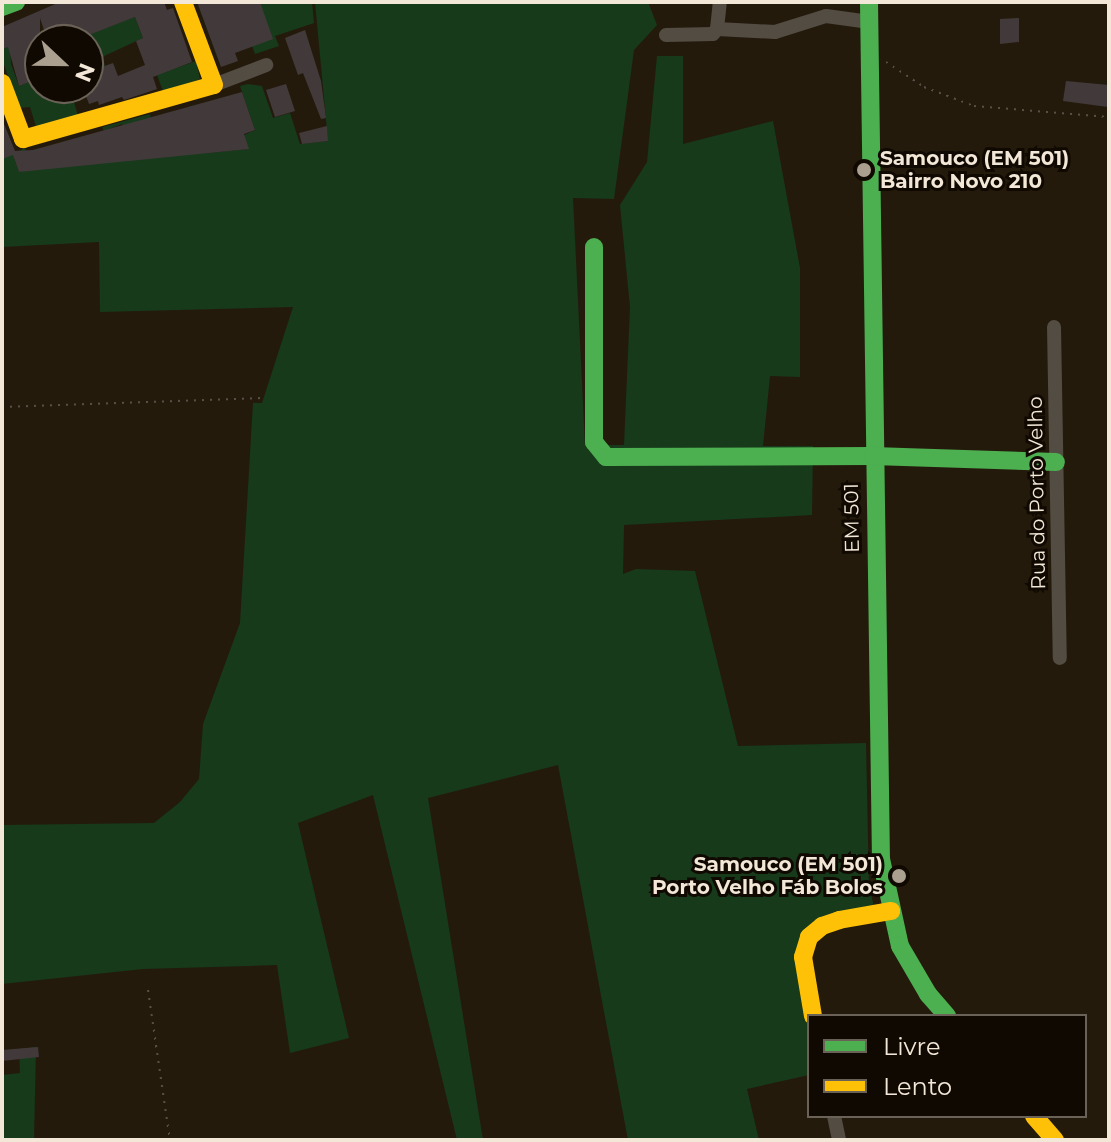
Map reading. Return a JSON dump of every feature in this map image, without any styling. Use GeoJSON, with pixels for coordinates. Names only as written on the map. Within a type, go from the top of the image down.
{"type":"FeatureCollection","features":[{"type":"Feature","properties":{"kind":"street"},"geometry":{"type":"LineString","coordinates":[[2,7],[16,2]]}},
{"type":"Feature","properties":{"kind":"street"},"geometry":{"type":"LineString","coordinates":[[183,2],[214,85]]}},
{"type":"Feature","properties":{"kind":"street"},"geometry":{"type":"LineString","coordinates":[[666,35],[713,34],[717,29],[720,2]]}},
{"type":"Feature","properties":{"kind":"street","name":"EM 501"},"geometry":{"type":"LineString","coordinates":[[869,2],[879,827],[891,911],[900,946],[928,994],[945,1014]]}},
{"type":"Feature","properties":{"kind":"street"},"geometry":{"type":"LineString","coordinates":[[717,29],[775,32],[826,16],[870,22]]}},
{"type":"Feature","properties":{"kind":"street"},"geometry":{"type":"LineString","coordinates":[[2,83],[23,139],[164,102],[266,65]]}},
{"type":"Feature","properties":{"kind":"street"},"geometry":{"type":"LineString","coordinates":[[594,247],[594,442],[606,457],[873,456],[1056,462]]}},
{"type":"Feature","properties":{"kind":"street","name":"Rua do Porto Velho"},"geometry":{"type":"LineString","coordinates":[[1054,327],[1060,658]]}},
{"type":"Feature","properties":{"kind":"street"},"geometry":{"type":"LineString","coordinates":[[813,1014],[803,957],[809,937],[822,926],[839,920],[891,911]]}},
{"type":"Feature","properties":{"kind":"street"},"geometry":{"type":"LineString","coordinates":[[834,1118],[839,1140]]}},
{"type":"Feature","properties":{"kind":"street"},"geometry":{"type":"LineString","coordinates":[[1036,1118],[1055,1140]]}},
{"type":"Feature","properties":{"kind":"path"},"geometry":{"type":"LineString","coordinates":[[871,53],[924,87],[974,106],[1109,117]]}},
{"type":"Feature","properties":{"kind":"path"},"geometry":{"type":"LineString","coordinates":[[2,407],[263,398]]}},
{"type":"Feature","properties":{"kind":"path"},"geometry":{"type":"LineString","coordinates":[[148,990],[170,1140]]}},
{"type":"Feature","properties":{"kind":"green space"},"geometry":{"type":"Polygon","coordinates":[[[236,2],[312,2],[314,23],[275,36],[279,46],[255,54],[236,2]]]}},
{"type":"Feature","properties":{"kind":"green space"},"geometry":{"type":"Polygon","coordinates":[[[315,2],[648,2],[657,25],[634,50],[614,199],[573,198],[585,445],[624,445],[630,307],[620,205],[647,162],[657,56],[683,56],[683,144],[773,121],[800,268],[800,377],[770,376],[763,446],[813,446],[812,515],[624,525],[623,574],[636,569],[695,571],[738,746],[866,743],[869,887],[876,914],[809,937],[807,1075],[747,1089],[759,1140],[628,1140],[558,765],[428,798],[483,1140],[457,1140],[373,795],[298,823],[349,1038],[290,1053],[277,965],[143,969],[2,984],[2,825],[154,823],[180,802],[199,779],[203,724],[240,623],[253,403],[262,403],[293,307],[100,312],[99,242],[2,247],[2,159],[25,148],[27,154],[14,158],[19,172],[129,143],[122,124],[104,131],[102,127],[150,114],[151,119],[207,153],[248,149],[244,135],[255,130],[240,86],[248,84],[262,86],[273,118],[290,113],[300,144],[328,141],[315,2]]]}},
{"type":"Feature","properties":{"kind":"green space"},"geometry":{"type":"Polygon","coordinates":[[[135,17],[143,38],[104,56],[104,29],[135,17]]]}},
{"type":"Feature","properties":{"kind":"green space"},"geometry":{"type":"Polygon","coordinates":[[[10,46],[11,64],[19,86],[24,84],[24,104],[75,104],[78,116],[37,130],[30,107],[19,108],[2,59],[2,49],[10,46]]]}},
{"type":"Feature","properties":{"kind":"green space"},"geometry":{"type":"Polygon","coordinates":[[[196,61],[200,79],[164,94],[157,75],[196,61]]]}},
{"type":"Feature","properties":{"kind":"green space"},"geometry":{"type":"Polygon","coordinates":[[[36,1047],[34,1140],[2,1140],[2,1075],[20,1073],[19,1049],[36,1047]]]}},
{"type":"Feature","properties":{"kind":"building"},"geometry":{"type":"Polygon","coordinates":[[[60,2],[164,2],[167,10],[173,8],[192,62],[153,77],[157,89],[104,103],[104,66],[113,63],[118,76],[145,65],[136,41],[143,38],[135,17],[104,29],[104,24],[42,24],[40,18],[40,24],[24,24],[24,84],[19,86],[8,47],[2,49],[2,27],[60,2]]]}},
{"type":"Feature","properties":{"kind":"building"},"geometry":{"type":"Polygon","coordinates":[[[197,2],[260,2],[273,39],[235,53],[238,61],[221,67],[197,2]]]}},
{"type":"Feature","properties":{"kind":"building"},"geometry":{"type":"Polygon","coordinates":[[[1019,18],[1019,42],[1000,44],[1000,19],[1019,18]]]}},
{"type":"Feature","properties":{"kind":"building"},"geometry":{"type":"Polygon","coordinates":[[[305,30],[321,81],[326,118],[321,119],[303,73],[298,75],[285,38],[305,30]]]}},
{"type":"Feature","properties":{"kind":"building"},"geometry":{"type":"Polygon","coordinates":[[[1066,81],[1109,85],[1108,107],[1063,101],[1066,81]]]}},
{"type":"Feature","properties":{"kind":"building"},"geometry":{"type":"Polygon","coordinates":[[[286,84],[295,111],[275,117],[266,90],[286,84]]]}},
{"type":"Feature","properties":{"kind":"building"},"geometry":{"type":"Polygon","coordinates":[[[242,92],[255,130],[244,134],[249,149],[19,172],[13,155],[2,159],[2,119],[15,151],[33,150],[242,92]]]}},
{"type":"Feature","properties":{"kind":"building"},"geometry":{"type":"Polygon","coordinates":[[[327,126],[328,141],[302,144],[299,133],[327,126]]]}},
{"type":"Feature","properties":{"kind":"building"},"geometry":{"type":"Polygon","coordinates":[[[38,1047],[39,1057],[2,1061],[2,1050],[38,1047]]]}},
{"type":"Feature","properties":{"kind":"traffic: fast"},"geometry":{"type":"LineString","coordinates":[[2,7],[16,2]]}},
{"type":"Feature","properties":{"kind":"traffic: fast"},"geometry":{"type":"LineString","coordinates":[[869,2],[881,859],[900,946],[928,994],[945,1014]]}},
{"type":"Feature","properties":{"kind":"traffic: fast"},"geometry":{"type":"LineString","coordinates":[[594,247],[594,442],[606,457],[873,456],[1056,462]]}},
{"type":"Feature","properties":{"kind":"traffic: slow"},"geometry":{"type":"LineString","coordinates":[[2,83],[23,139],[214,85],[183,2]]}},
{"type":"Feature","properties":{"kind":"traffic: slow"},"geometry":{"type":"LineString","coordinates":[[813,1014],[803,957],[809,937],[822,926],[839,920],[891,911]]}},
{"type":"Feature","properties":{"kind":"traffic: slow"},"geometry":{"type":"LineString","coordinates":[[1036,1118],[1055,1140]]}},
{"type":"Feature","properties":{"kind":"place","name":"Samouco (EM 501) Bairro Novo 210"},"geometry":{"type":"Point","coordinates":[864,170]}},
{"type":"Feature","properties":{"kind":"place","name":"Samouco (EM 501) Porto Velho Fáb Bolos"},"geometry":{"type":"Point","coordinates":[899,876]}}]}
